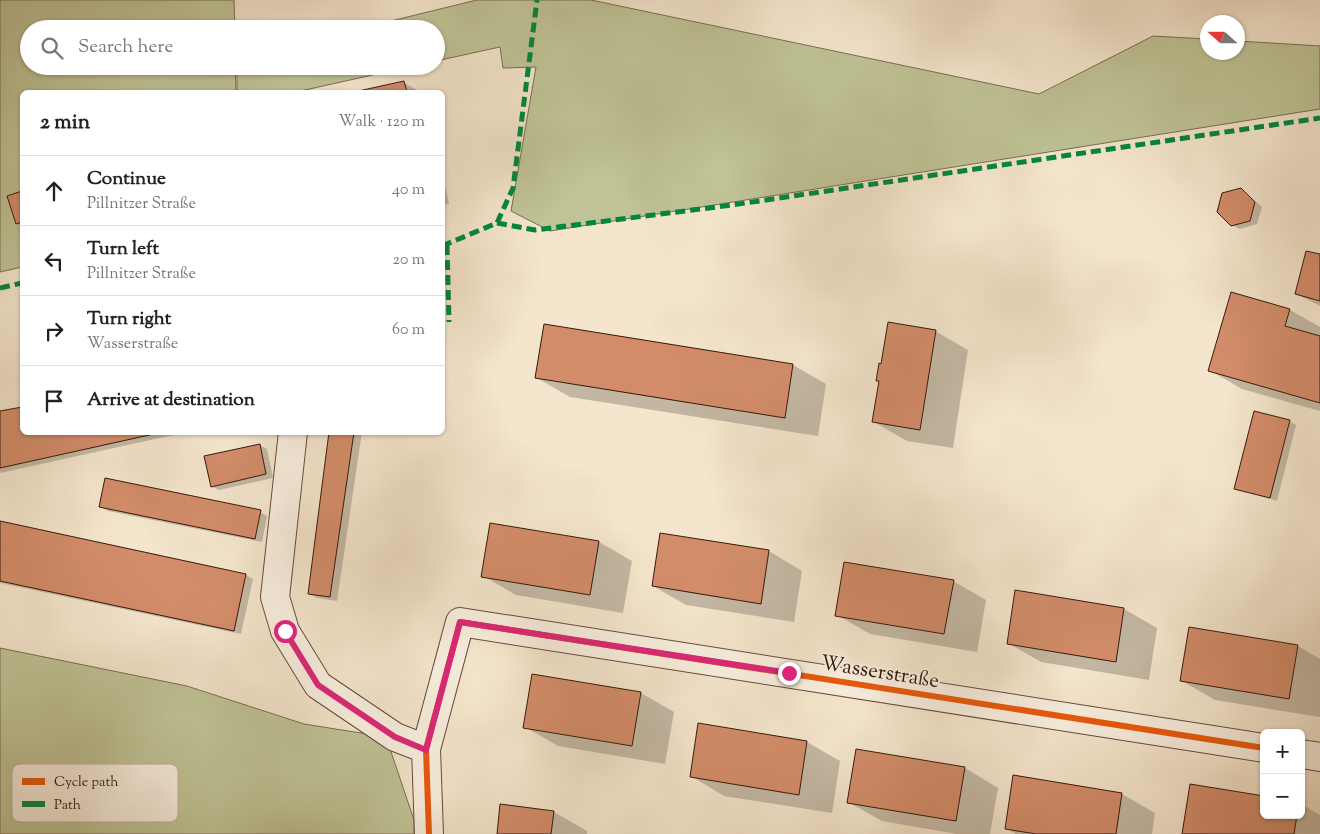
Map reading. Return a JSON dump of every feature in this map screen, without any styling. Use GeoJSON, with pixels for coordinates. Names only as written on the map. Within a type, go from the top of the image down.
{"type":"FeatureCollection","features":[{"type":"Feature","properties":{"kind":"street"},"geometry":{"type":"LineString","coordinates":[[293,435],[275,597],[285,631],[318,685],[395,737],[426,750],[429,834]]}},
{"type":"Feature","properties":{"kind":"street","name":"Wasserstraße"},"geometry":{"type":"LineString","coordinates":[[426,750],[460,622],[1260,747]]}},
{"type":"Feature","properties":{"kind":"street"},"geometry":{"type":"LineString","coordinates":[[1305,755],[1320,757]]}},
{"type":"Feature","properties":{"kind":"green space"},"geometry":{"type":"Polygon","coordinates":[[[0,0],[234,0],[235,20],[20,20],[20,75],[235,75],[236,90],[20,90],[20,267],[0,272],[0,0]]]}},
{"type":"Feature","properties":{"kind":"green space"},"geometry":{"type":"Polygon","coordinates":[[[477,0],[591,0],[1039,94],[1153,36],[1200,39],[1200,60],[1245,60],[1245,41],[1320,46],[1320,109],[550,231],[511,211],[536,67],[503,68],[500,47],[445,59],[445,20],[395,20],[477,0]]]}},
{"type":"Feature","properties":{"kind":"green space"},"geometry":{"type":"Polygon","coordinates":[[[237,75],[372,75],[305,90],[237,90],[237,75]]]}},
{"type":"Feature","properties":{"kind":"green space"},"geometry":{"type":"Polygon","coordinates":[[[0,648],[187,686],[304,724],[386,737],[414,820],[414,834],[0,834],[0,648]]]}},
{"type":"Feature","properties":{"kind":"building"},"geometry":{"type":"Polygon","coordinates":[[[404,81],[406,90],[363,90],[404,81]]]}},
{"type":"Feature","properties":{"kind":"building"},"geometry":{"type":"Polygon","coordinates":[[[1241,188],[1255,202],[1250,221],[1231,226],[1217,212],[1222,193],[1241,188]]]}},
{"type":"Feature","properties":{"kind":"building"},"geometry":{"type":"Polygon","coordinates":[[[20,192],[20,223],[16,224],[7,196],[20,192]]]}},
{"type":"Feature","properties":{"kind":"building"},"geometry":{"type":"Polygon","coordinates":[[[1306,251],[1320,254],[1320,301],[1295,294],[1306,251]]]}},
{"type":"Feature","properties":{"kind":"building"},"geometry":{"type":"Polygon","coordinates":[[[1231,292],[1290,309],[1285,326],[1320,336],[1320,403],[1208,371],[1231,292]]]}},
{"type":"Feature","properties":{"kind":"building"},"geometry":{"type":"Polygon","coordinates":[[[888,322],[936,330],[920,430],[872,422],[879,381],[876,381],[879,363],[881,364],[888,322]]]}},
{"type":"Feature","properties":{"kind":"building"},"geometry":{"type":"Polygon","coordinates":[[[544,324],[793,364],[785,418],[535,378],[544,324]]]}},
{"type":"Feature","properties":{"kind":"building"},"geometry":{"type":"Polygon","coordinates":[[[20,407],[20,435],[149,435],[0,468],[0,411],[20,407]]]}},
{"type":"Feature","properties":{"kind":"building"},"geometry":{"type":"Polygon","coordinates":[[[1254,411],[1290,420],[1270,498],[1234,489],[1254,411]]]}},
{"type":"Feature","properties":{"kind":"building"},"geometry":{"type":"Polygon","coordinates":[[[329,435],[354,435],[330,597],[308,594],[329,435]]]}},
{"type":"Feature","properties":{"kind":"building"},"geometry":{"type":"Polygon","coordinates":[[[260,444],[266,474],[211,487],[204,456],[260,444]]]}},
{"type":"Feature","properties":{"kind":"building"},"geometry":{"type":"Polygon","coordinates":[[[105,478],[261,510],[255,539],[99,507],[105,478]]]}},
{"type":"Feature","properties":{"kind":"building"},"geometry":{"type":"Polygon","coordinates":[[[0,521],[246,574],[234,631],[0,581],[0,521]]]}},
{"type":"Feature","properties":{"kind":"building"},"geometry":{"type":"Polygon","coordinates":[[[490,523],[599,541],[590,595],[481,577],[490,523]]]}},
{"type":"Feature","properties":{"kind":"building"},"geometry":{"type":"Polygon","coordinates":[[[660,533],[769,550],[761,604],[652,586],[660,533]]]}},
{"type":"Feature","properties":{"kind":"building"},"geometry":{"type":"Polygon","coordinates":[[[844,562],[954,580],[944,634],[835,616],[844,562]]]}},
{"type":"Feature","properties":{"kind":"building"},"geometry":{"type":"Polygon","coordinates":[[[1015,590],[1124,608],[1116,662],[1007,644],[1015,590]]]}},
{"type":"Feature","properties":{"kind":"building"},"geometry":{"type":"Polygon","coordinates":[[[1189,627],[1298,645],[1289,699],[1180,681],[1189,627]]]}},
{"type":"Feature","properties":{"kind":"building"},"geometry":{"type":"Polygon","coordinates":[[[532,674],[641,692],[632,746],[523,728],[532,674]]]}},
{"type":"Feature","properties":{"kind":"building"},"geometry":{"type":"Polygon","coordinates":[[[698,723],[807,741],[799,795],[690,777],[698,723]]]}},
{"type":"Feature","properties":{"kind":"building"},"geometry":{"type":"Polygon","coordinates":[[[856,749],[965,767],[956,821],[847,803],[856,749]]]}},
{"type":"Feature","properties":{"kind":"building"},"geometry":{"type":"Polygon","coordinates":[[[1013,775],[1122,793],[1116,834],[1036,834],[1005,829],[1013,775]]]}},
{"type":"Feature","properties":{"kind":"building"},"geometry":{"type":"Polygon","coordinates":[[[1190,784],[1260,795],[1260,819],[1296,819],[1294,834],[1182,834],[1190,784]]]}},
{"type":"Feature","properties":{"kind":"building"},"geometry":{"type":"Polygon","coordinates":[[[500,804],[554,811],[551,834],[497,834],[500,804]]]}},
{"type":"Feature","properties":{"kind":"marked path"},"geometry":{"type":"LineString","coordinates":[[445,245],[497,223],[513,188],[537,0]]}},
{"type":"Feature","properties":{"kind":"marked path"},"geometry":{"type":"LineString","coordinates":[[497,223],[535,230],[732,205],[1320,118]]}},
{"type":"Feature","properties":{"kind":"marked path"},"geometry":{"type":"LineString","coordinates":[[447,245],[449,322]]}},
{"type":"Feature","properties":{"kind":"marked path"},"geometry":{"type":"LineString","coordinates":[[0,288],[20,283]]}},
{"type":"Feature","properties":{"kind":"cycle path"},"geometry":{"type":"LineString","coordinates":[[429,834],[426,749],[460,622],[1260,747]]}},
{"type":"Feature","properties":{"kind":"route"},"geometry":{"type":"LineString","coordinates":[[285,631],[318,685],[395,737],[426,750],[460,622],[789,673]]}}]}
